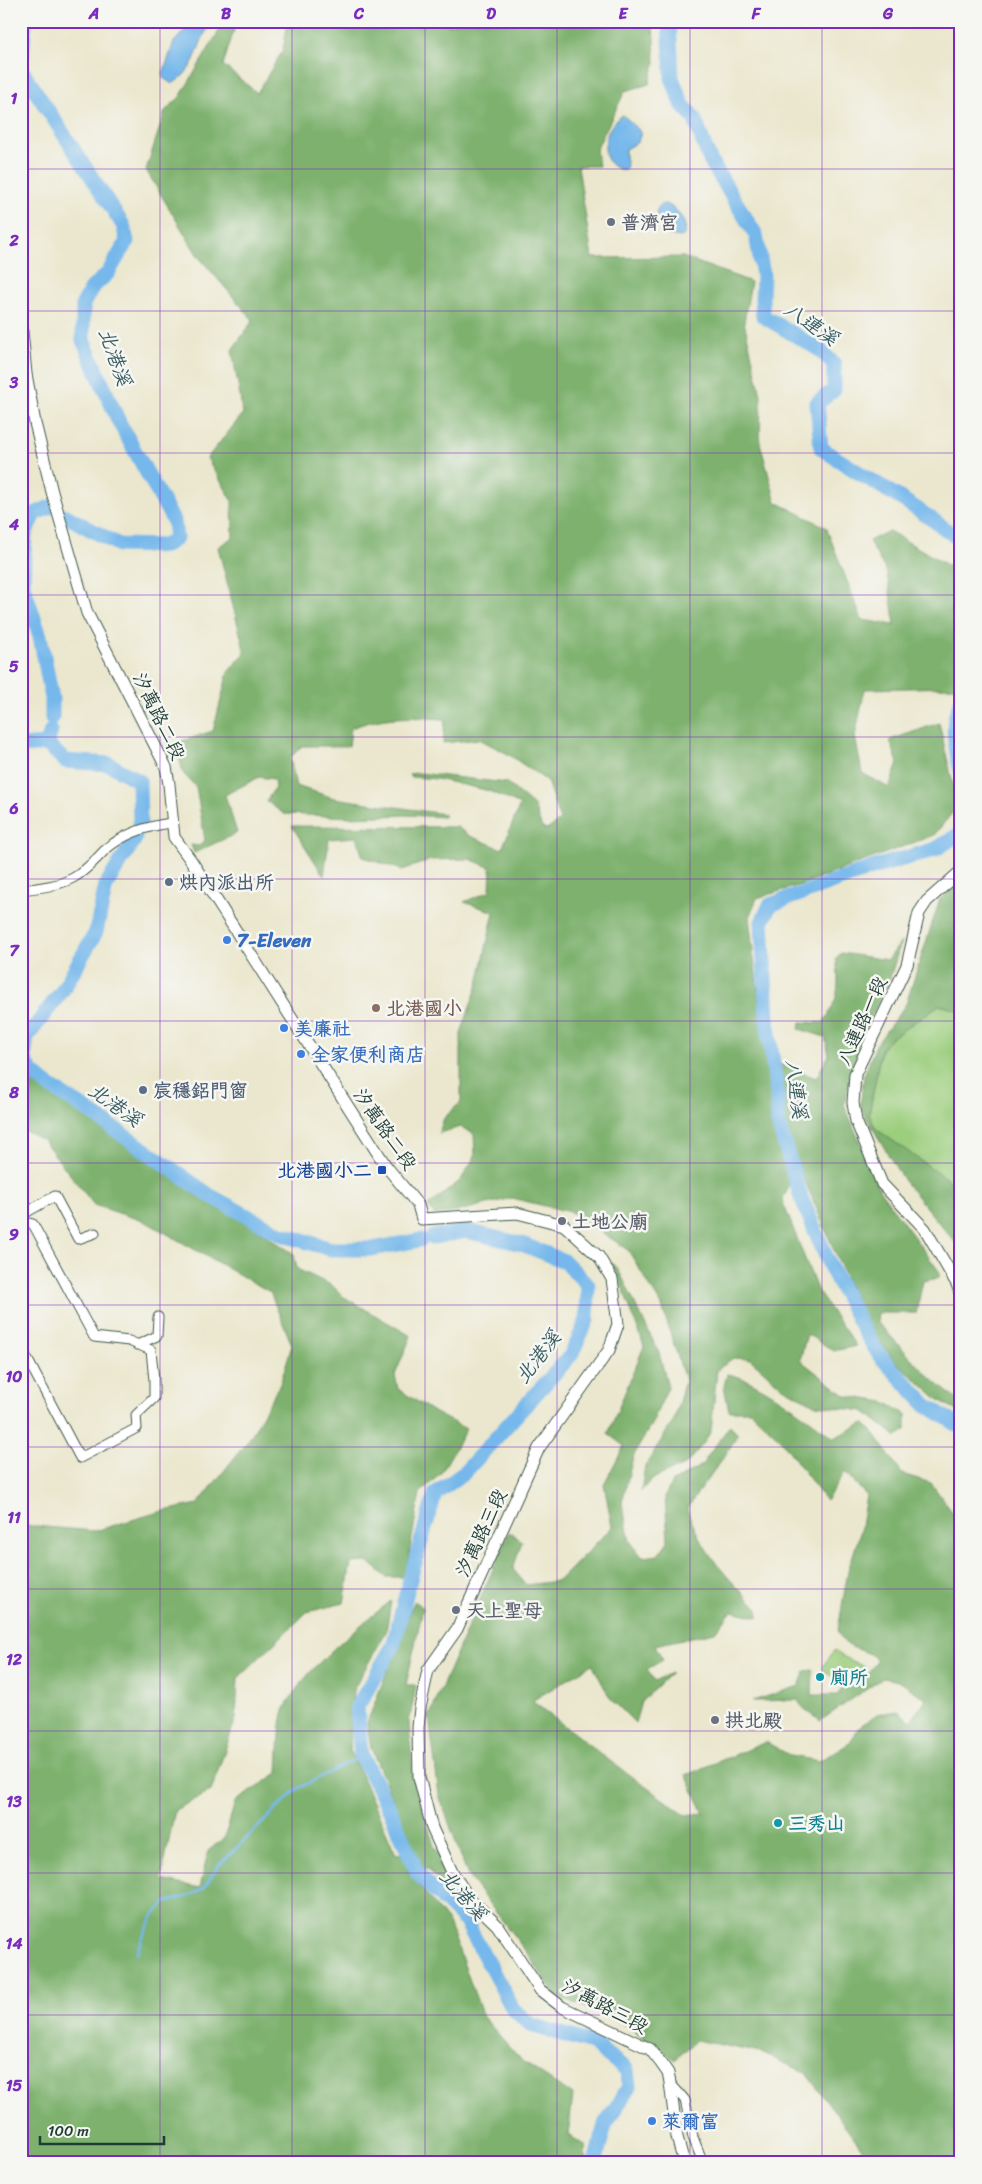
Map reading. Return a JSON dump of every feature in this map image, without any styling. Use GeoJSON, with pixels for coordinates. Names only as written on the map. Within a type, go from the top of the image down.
{"type":"FeatureCollection","features":[{"type":"Feature","properties":{"kind":"street","name":"汐萬路二段"},"geometry":{"type":"LineString","coordinates":[[21,320],[26,374],[35,424],[78,584],[88,613],[166,767],[170,784],[171,823],[174,837],[192,862],[386,1166],[418,1205],[422,1219]]}},
{"type":"Feature","properties":{"kind":"street"},"geometry":{"type":"LineString","coordinates":[[21,890],[52,885],[72,879],[84,872],[107,848],[126,836],[154,826],[171,823]]}},
{"type":"Feature","properties":{"kind":"street","name":"八連路一段"},"geometry":{"type":"LineString","coordinates":[[961,871],[927,901],[919,913],[907,965],[855,1074],[853,1104],[856,1121],[882,1184],[924,1229],[957,1284],[961,1295]]}},
{"type":"Feature","properties":{"kind":"street"},"geometry":{"type":"LineString","coordinates":[[21,1348],[80,1458],[137,1428],[136,1415],[154,1398],[151,1350],[102,1336],[94,1337],[33,1224],[21,1220],[28,1212],[55,1196],[78,1239],[95,1233]]}},
{"type":"Feature","properties":{"kind":"street","name":"汐萬路三段"},"geometry":{"type":"LineString","coordinates":[[422,1219],[517,1213],[564,1225],[599,1257],[612,1279],[618,1324],[609,1350],[539,1448],[457,1629],[428,1670],[418,1728],[419,1777],[432,1828],[452,1872],[469,1898],[497,1926],[540,1990],[562,2007],[650,2049],[668,2073],[677,2138],[684,2163]]}},
{"type":"Feature","properties":{"kind":"street"},"geometry":{"type":"LineString","coordinates":[[137,1345],[157,1336],[158,1317]]}},
{"type":"Feature","properties":{"kind":"street"},"geometry":{"type":"LineString","coordinates":[[670,2083],[685,2100],[693,2137],[703,2163]]}},
{"type":"Feature","properties":{"kind":"green space"},"geometry":{"type":"Polygon","coordinates":[[[225,21],[237,21],[223,65],[257,93],[283,50],[288,21],[437,21],[448,25],[468,21],[653,21],[655,63],[649,84],[625,91],[596,150],[599,166],[578,166],[592,258],[683,257],[751,282],[744,322],[761,395],[760,443],[776,502],[826,527],[862,620],[895,625],[887,573],[869,541],[889,531],[961,573],[961,689],[955,687],[865,689],[855,736],[862,773],[889,788],[898,763],[890,740],[939,723],[958,806],[934,835],[800,885],[757,898],[749,917],[766,1059],[816,1078],[829,1055],[825,1037],[799,1029],[801,1022],[823,1023],[828,1015],[835,1000],[838,985],[836,958],[841,953],[888,960],[901,942],[889,981],[861,1037],[844,1104],[880,1191],[939,1271],[939,1278],[923,1281],[916,1313],[878,1313],[877,1322],[928,1375],[961,1401],[961,1413],[939,1400],[897,1363],[866,1326],[805,1181],[791,1184],[782,1200],[818,1292],[856,1346],[834,1351],[807,1334],[800,1360],[846,1396],[885,1402],[906,1414],[906,1430],[897,1437],[864,1411],[816,1405],[781,1386],[750,1359],[733,1358],[717,1370],[711,1431],[703,1444],[686,1464],[652,1479],[641,1491],[645,1466],[674,1420],[685,1380],[662,1306],[628,1250],[574,1213],[512,1198],[450,1213],[434,1214],[428,1206],[461,1180],[475,1156],[474,1134],[461,1127],[439,1133],[444,1118],[461,1102],[461,1033],[478,984],[494,912],[464,902],[490,891],[491,868],[470,859],[431,860],[402,870],[363,857],[356,837],[329,839],[324,876],[292,826],[457,827],[470,836],[502,849],[520,805],[490,791],[437,779],[411,777],[409,774],[419,773],[507,783],[534,806],[542,828],[547,830],[560,820],[547,781],[508,754],[479,739],[443,743],[445,719],[408,718],[375,721],[351,728],[349,746],[302,746],[290,758],[296,786],[334,798],[444,814],[444,817],[406,815],[350,817],[284,814],[266,801],[275,788],[274,779],[259,777],[225,795],[237,833],[194,853],[191,845],[199,846],[205,840],[196,787],[183,773],[176,743],[213,731],[228,672],[245,653],[218,547],[233,537],[232,500],[207,458],[243,414],[232,350],[253,320],[198,256],[146,170],[165,111],[180,97],[225,21]]]}},
{"type":"Feature","properties":{"kind":"green space"},"geometry":{"type":"Polygon","coordinates":[[[961,883],[961,1011],[939,1005],[890,1039],[881,1050],[869,1114],[876,1129],[961,1189],[961,1255],[959,1247],[904,1181],[860,1107],[864,1075],[876,1045],[906,1004],[940,899],[961,883]]]}},
{"type":"Feature","properties":{"kind":"green space"},"geometry":{"type":"Polygon","coordinates":[[[939,1005],[961,1011],[961,1189],[876,1129],[869,1114],[881,1050],[890,1039],[939,1005]]]}},
{"type":"Feature","properties":{"kind":"green space"},"geometry":{"type":"Polygon","coordinates":[[[21,1072],[294,1254],[297,1269],[333,1286],[344,1297],[411,1336],[395,1375],[398,1389],[435,1413],[466,1429],[441,1473],[420,1493],[405,1577],[386,1577],[369,1562],[351,1563],[344,1603],[307,1612],[238,1678],[236,1718],[211,1791],[175,1810],[161,1880],[200,1888],[208,1851],[225,1837],[235,1802],[278,1773],[282,1717],[292,1696],[316,1666],[331,1651],[391,1601],[386,1632],[353,1690],[350,1750],[396,1854],[414,1851],[371,1748],[367,1723],[414,1601],[423,1608],[406,1685],[416,1685],[409,1723],[413,1777],[434,1846],[473,1908],[470,1915],[428,1869],[407,1870],[449,1923],[483,2017],[523,2062],[573,2095],[568,2135],[585,2145],[586,2163],[21,2163],[21,1525],[95,1531],[159,1512],[198,1504],[250,1438],[280,1384],[292,1345],[270,1292],[146,1222],[94,1205],[43,1140],[21,1129],[21,1072]]]}},
{"type":"Feature","properties":{"kind":"green space"},"geometry":{"type":"Polygon","coordinates":[[[609,1260],[622,1277],[659,1353],[668,1387],[653,1421],[633,1457],[622,1503],[630,1541],[642,1557],[658,1555],[668,1541],[665,1496],[672,1482],[701,1466],[730,1425],[738,1435],[687,1509],[707,1551],[726,1575],[758,1608],[758,1617],[732,1611],[715,1632],[655,1645],[663,1660],[647,1669],[654,1681],[671,1673],[641,1702],[635,1723],[610,1698],[592,1664],[532,1701],[614,1764],[685,1815],[704,1813],[686,1775],[766,1742],[791,1756],[819,1761],[850,1743],[859,1727],[877,1714],[898,1711],[911,1721],[926,1699],[899,1681],[883,1678],[820,1721],[805,1709],[798,1700],[753,1701],[799,1686],[805,1671],[813,1670],[812,1695],[838,1695],[843,1685],[863,1677],[877,1660],[872,1655],[845,1643],[838,1630],[848,1571],[860,1533],[866,1495],[845,1472],[826,1501],[781,1440],[750,1411],[729,1411],[724,1386],[727,1374],[739,1377],[767,1391],[797,1410],[834,1438],[864,1423],[875,1434],[902,1474],[931,1483],[961,1524],[961,2163],[873,2163],[805,2072],[761,2053],[696,2040],[675,2060],[619,2021],[556,1996],[527,1953],[468,1876],[439,1795],[429,1717],[509,1532],[522,1541],[513,1569],[526,1585],[558,1581],[612,1527],[604,1484],[624,1446],[608,1434],[644,1346],[619,1278],[609,1260]]]}},
{"type":"Feature","properties":{"kind":"green space"},"geometry":{"type":"Polygon","coordinates":[[[835,1650],[840,1655],[866,1668],[861,1676],[840,1678],[826,1672],[822,1667],[835,1650]]]}},
{"type":"Feature","properties":{"kind":"water"},"geometry":{"type":"Polygon","coordinates":[[[189,21],[215,21],[204,35],[189,69],[172,84],[162,77],[174,42],[189,26],[189,21]]]}},
{"type":"Feature","properties":{"kind":"water"},"geometry":{"type":"Polygon","coordinates":[[[623,115],[641,132],[638,142],[625,149],[627,166],[624,170],[615,167],[609,162],[605,145],[611,127],[623,115]]]}},
{"type":"Feature","properties":{"kind":"water"},"geometry":{"type":"Polygon","coordinates":[[[664,204],[677,211],[683,220],[685,234],[681,237],[663,234],[656,212],[659,206],[664,204]]]}},
{"type":"Feature","properties":{"kind":"waterway","name":"北港溪"},"geometry":{"type":"LineString","coordinates":[[21,67],[25,24],[22,21]]}},
{"type":"Feature","properties":{"kind":"waterway","name":"八連溪"},"geometry":{"type":"LineString","coordinates":[[669,21],[672,78],[682,104],[694,118],[710,160],[756,235],[763,275],[763,316],[820,350],[834,364],[834,390],[817,403],[821,448],[909,504],[961,541]]}},
{"type":"Feature","properties":{"kind":"waterway","name":"北港溪"},"geometry":{"type":"LineString","coordinates":[[21,69],[123,225],[127,241],[108,273],[92,288],[83,304],[83,340],[119,422],[174,522],[176,538],[165,546],[119,545],[66,516]]}},
{"type":"Feature","properties":{"kind":"waterway","name":"北港溪"},"geometry":{"type":"LineString","coordinates":[[50,507],[34,514],[25,534],[23,585],[40,636],[52,698],[52,718]]}},
{"type":"Feature","properties":{"kind":"waterway","name":"八連溪"},"geometry":{"type":"LineString","coordinates":[[961,702],[957,710],[954,727],[961,770]]}},
{"type":"Feature","properties":{"kind":"waterway","name":"北港溪"},"geometry":{"type":"LineString","coordinates":[[51,731],[47,744],[65,761],[109,764],[139,781],[140,824]]}},
{"type":"Feature","properties":{"kind":"waterway"},"geometry":{"type":"LineString","coordinates":[[21,746],[47,744]]}},
{"type":"Feature","properties":{"kind":"waterway","name":"八連溪"},"geometry":{"type":"LineString","coordinates":[[961,833],[936,849],[872,868],[770,905],[762,922],[767,1019],[777,1093],[778,1123],[801,1197],[830,1266],[863,1329],[880,1356],[926,1405],[961,1427]]}},
{"type":"Feature","properties":{"kind":"waterway","name":"北港溪"},"geometry":{"type":"LineString","coordinates":[[135,839],[106,885],[96,932],[62,991],[27,1037],[24,1058],[31,1071],[45,1083],[99,1118],[209,1195],[281,1234],[331,1249],[372,1249],[420,1240]]}},
{"type":"Feature","properties":{"kind":"waterway","name":"北港溪"},"geometry":{"type":"LineString","coordinates":[[21,1061],[24,1058]]}},
{"type":"Feature","properties":{"kind":"waterway","name":"北港溪"},"geometry":{"type":"LineString","coordinates":[[409,1583],[435,1494],[464,1473],[571,1355],[587,1320],[588,1285],[564,1261],[522,1244],[466,1231],[433,1237]]}},
{"type":"Feature","properties":{"kind":"waterway","name":"北港溪"},"geometry":{"type":"LineString","coordinates":[[407,1591],[393,1646],[357,1707],[361,1756],[390,1810],[418,1874],[466,1922],[513,2009],[531,2025],[592,2043],[627,2070],[629,2087],[605,2125],[595,2163]]}},
{"type":"Feature","properties":{"kind":"waterway"},"geometry":{"type":"LineString","coordinates":[[137,1953],[143,1936],[155,1914],[166,1902],[189,1896],[204,1888],[218,1866],[297,1789],[361,1756]]}},
{"type":"Feature","properties":{"kind":"place","name":"普濟宮"},"geometry":{"type":"Point","coordinates":[611,222]}},
{"type":"Feature","properties":{"kind":"place","name":"烘內派出所"},"geometry":{"type":"Point","coordinates":[169,882]}},
{"type":"Feature","properties":{"kind":"place","name":"7-Eleven"},"geometry":{"type":"Point","coordinates":[227,940]}},
{"type":"Feature","properties":{"kind":"place","name":"北港國小"},"geometry":{"type":"Point","coordinates":[376,1008]}},
{"type":"Feature","properties":{"kind":"place","name":"美廉社"},"geometry":{"type":"Point","coordinates":[284,1028]}},
{"type":"Feature","properties":{"kind":"place","name":"全家便利商店"},"geometry":{"type":"Point","coordinates":[301,1054]}},
{"type":"Feature","properties":{"kind":"place","name":"宸穩鋁門窗"},"geometry":{"type":"Point","coordinates":[143,1090]}},
{"type":"Feature","properties":{"kind":"place","name":"北港國小二"},"geometry":{"type":"Point","coordinates":[382,1170]}},
{"type":"Feature","properties":{"kind":"place","name":"土地公廟"},"geometry":{"type":"Point","coordinates":[562,1221]}},
{"type":"Feature","properties":{"kind":"place","name":"天上聖母"},"geometry":{"type":"Point","coordinates":[456,1610]}},
{"type":"Feature","properties":{"kind":"place","name":"廁所"},"geometry":{"type":"Point","coordinates":[820,1677]}},
{"type":"Feature","properties":{"kind":"place","name":"拱北殿"},"geometry":{"type":"Point","coordinates":[715,1720]}},
{"type":"Feature","properties":{"kind":"place","name":"三秀山"},"geometry":{"type":"Point","coordinates":[778,1823]}},
{"type":"Feature","properties":{"kind":"place","name":"萊爾富"},"geometry":{"type":"Point","coordinates":[652,2121]}}]}
